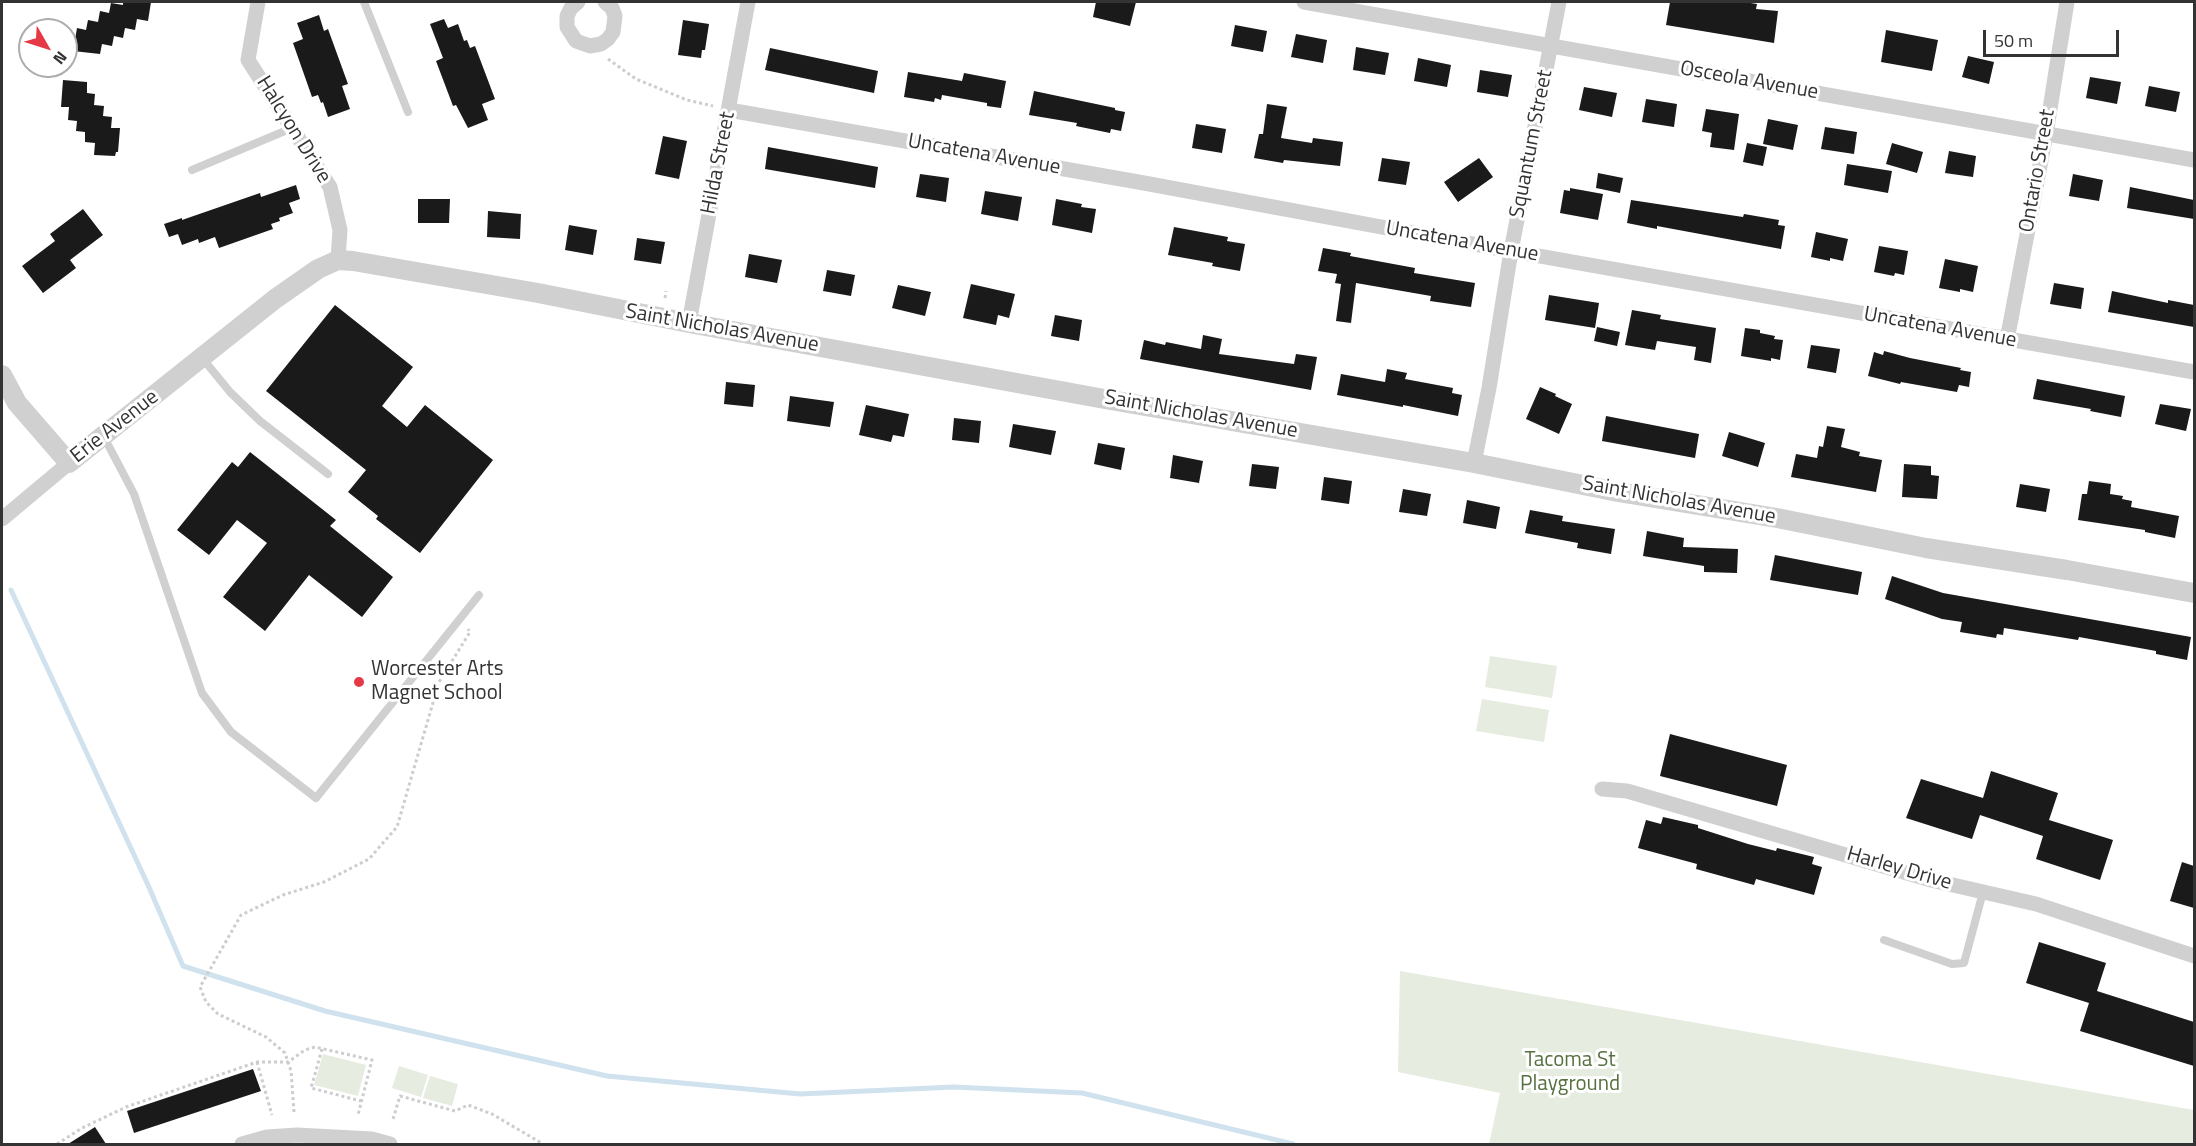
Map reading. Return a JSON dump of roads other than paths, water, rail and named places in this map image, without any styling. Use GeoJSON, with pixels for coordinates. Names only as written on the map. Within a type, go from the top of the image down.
{"type":"FeatureCollection","features":[{"type":"Feature","properties":{"kind":"street","name":"Halcyon Drive"},"geometry":{"type":"LineString","coordinates":[[258,2],[248,60],[330,187],[339,230],[338,260]]}},
{"type":"Feature","properties":{"kind":"street"},"geometry":{"type":"LineString","coordinates":[[578,2],[567,16],[567,27],[576,41],[590,46],[601,44],[613,32],[615,16],[612,8],[605,2]]}},
{"type":"Feature","properties":{"kind":"street","name":"Hilda Street"},"geometry":{"type":"LineString","coordinates":[[689,323],[748,2]]}},
{"type":"Feature","properties":{"kind":"street","name":"Osceola Avenue"},"geometry":{"type":"LineString","coordinates":[[1304,2],[2194,160]]}},
{"type":"Feature","properties":{"kind":"street","name":"Squantum Street"},"geometry":{"type":"LineString","coordinates":[[1474,463],[1489,388],[1511,252],[1559,2]]}},
{"type":"Feature","properties":{"kind":"street","name":"Ontario Street"},"geometry":{"type":"LineString","coordinates":[[2007,340],[2046,134],[2067,2]]}},
{"type":"Feature","properties":{"kind":"street","name":"Uncatena Avenue"},"geometry":{"type":"LineString","coordinates":[[729,111],[1144,183],[1511,252],[2194,372]]}},
{"type":"Feature","properties":{"kind":"street","name":"Saint Nicholas Avenue"},"geometry":{"type":"LineString","coordinates":[[338,260],[538,293],[689,323],[1474,463],[1628,494],[1777,518],[1926,548],[2194,593]]}},
{"type":"Feature","properties":{"kind":"street","name":"Erie Avenue"},"geometry":{"type":"LineString","coordinates":[[2,519],[69,463],[300,281],[338,260]]}},
{"type":"Feature","properties":{"kind":"street"},"geometry":{"type":"LineString","coordinates":[[2,375],[17,403],[69,463]]}},
{"type":"Feature","properties":{"kind":"street","name":"Harley Drive"},"geometry":{"type":"LineString","coordinates":[[1602,789],[1627,791],[1931,880],[2047,908],[2194,956]]}},
{"type":"Feature","properties":{"kind":"street"},"geometry":{"type":"LineString","coordinates":[[242,1144],[267,1137],[297,1135],[372,1139],[390,1144]]}},
{"type":"Feature","properties":{"kind":"lane"},"geometry":{"type":"LineString","coordinates":[[364,2],[408,112]]}},
{"type":"Feature","properties":{"kind":"lane"},"geometry":{"type":"LineString","coordinates":[[192,170],[292,128]]}},
{"type":"Feature","properties":{"kind":"lane"},"geometry":{"type":"LineString","coordinates":[[202,358],[230,392],[260,421],[328,474]]}},
{"type":"Feature","properties":{"kind":"lane"},"geometry":{"type":"LineString","coordinates":[[103,436],[134,494],[202,693],[231,732],[316,798],[479,595]]}},
{"type":"Feature","properties":{"kind":"lane"},"geometry":{"type":"LineString","coordinates":[[1884,940],[1952,964],[1964,963],[1983,891]]}},
{"type":"Feature","properties":{"kind":"waterway"},"geometry":{"type":"LineString","coordinates":[[11,590],[148,885],[183,966],[325,1011],[607,1076],[800,1094],[954,1087],[1082,1093],[1293,1144]]}},
{"type":"Feature","properties":{"kind":"place","name":"Worcester Arts Magnet School"},"geometry":{"type":"Point","coordinates":[359,682]}},
{"type":"Feature","properties":{"kind":"park label","name":"Tacoma St Playground"},"geometry":{"type":"Point","coordinates":[1570,1073]}}]}
